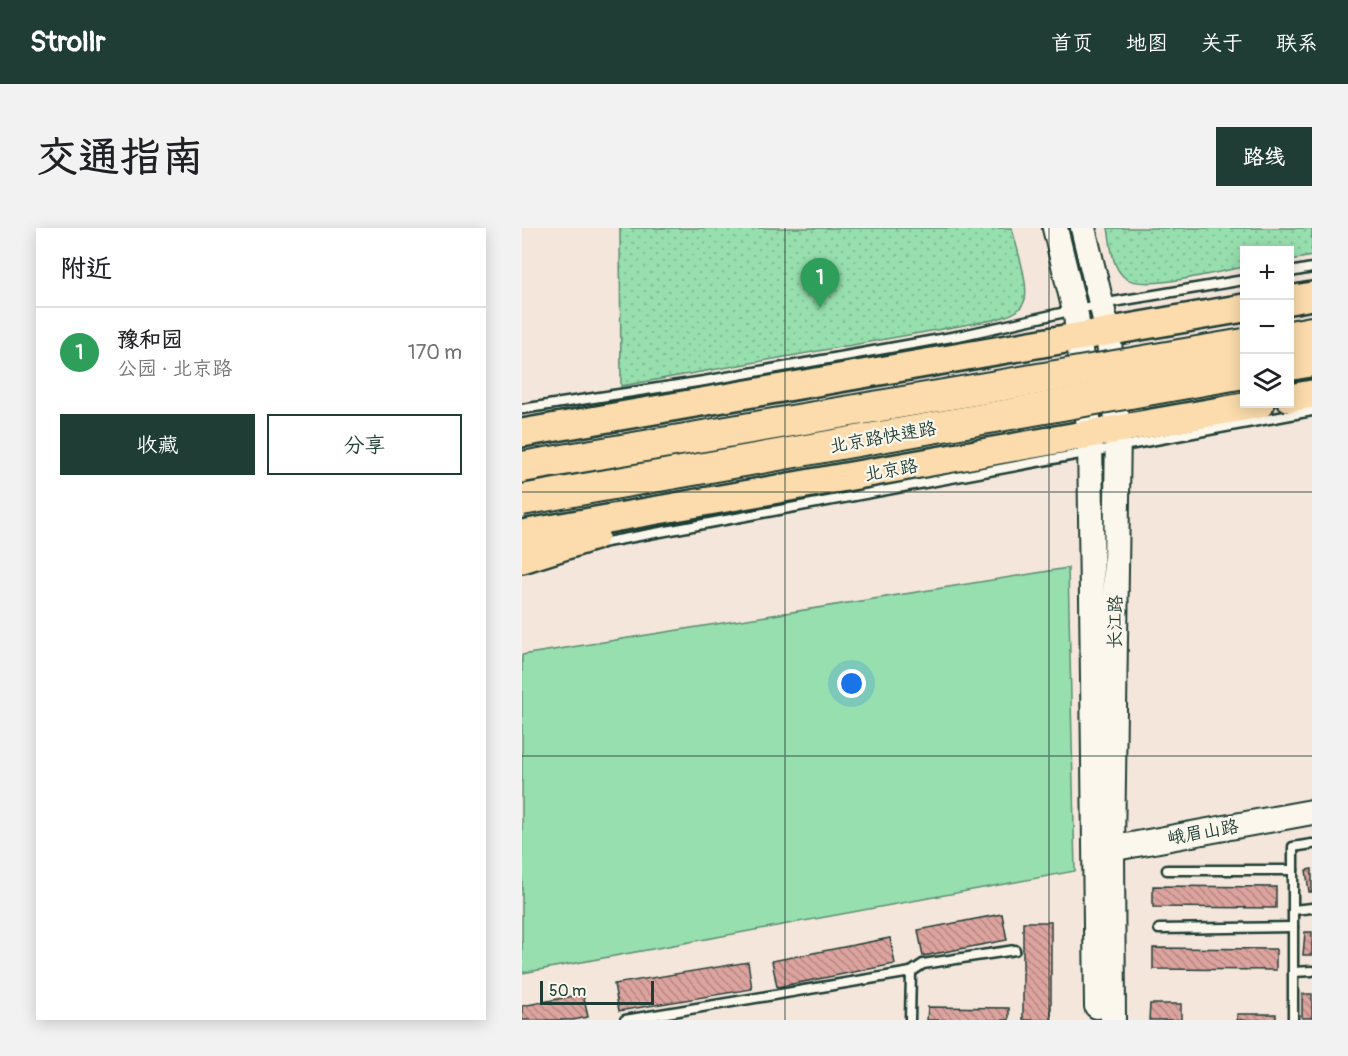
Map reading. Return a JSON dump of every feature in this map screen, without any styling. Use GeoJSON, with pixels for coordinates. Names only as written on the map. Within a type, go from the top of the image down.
{"type":"FeatureCollection","features":[{"type":"Feature","properties":{"kind":"highway"},"geometry":{"type":"LineString","coordinates":[[1294,335],[1312,332]]}},
{"type":"Feature","properties":{"kind":"highway","name":"北京路快速路"},"geometry":{"type":"LineString","coordinates":[[522,467],[1240,345]]}},
{"type":"Feature","properties":{"kind":"highway"},"geometry":{"type":"LineString","coordinates":[[1294,365],[1312,362]]}},
{"type":"Feature","properties":{"kind":"highway","name":"北京路快速路"},"geometry":{"type":"LineString","coordinates":[[522,500],[1240,375]]}},
{"type":"Feature","properties":{"kind":"main road"},"geometry":{"type":"LineString","coordinates":[[1294,299],[1312,296]]}},
{"type":"Feature","properties":{"kind":"main road"},"geometry":{"type":"LineString","coordinates":[[522,433],[1240,309]]}},
{"type":"Feature","properties":{"kind":"main road"},"geometry":{"type":"LineString","coordinates":[[1294,397],[1312,394]]}},
{"type":"Feature","properties":{"kind":"main road","name":"北京路"},"geometry":{"type":"LineString","coordinates":[[526,551],[704,503],[1090,444],[1244,408]]}},
{"type":"Feature","properties":{"kind":"main road"},"geometry":{"type":"LineString","coordinates":[[522,425],[588,423]]}},
{"type":"Feature","properties":{"kind":"street","name":"长江路"},"geometry":{"type":"LineString","coordinates":[[1055,228],[1079,338],[1090,444],[1103,851],[1113,1020]]}},
{"type":"Feature","properties":{"kind":"street","name":"长江路"},"geometry":{"type":"LineString","coordinates":[[1083,228],[1108,332],[1118,439],[1097,1020]]}},
{"type":"Feature","properties":{"kind":"street","name":"峨眉山路"},"geometry":{"type":"LineString","coordinates":[[1103,851],[1312,812]]}},
{"type":"Feature","properties":{"kind":"lane"},"geometry":{"type":"LineString","coordinates":[[1294,271],[1312,268]]}},
{"type":"Feature","properties":{"kind":"lane"},"geometry":{"type":"LineString","coordinates":[[522,409],[564,405],[787,367],[963,335],[1101,304],[1240,281]]}},
{"type":"Feature","properties":{"kind":"lane"},"geometry":{"type":"LineString","coordinates":[[1118,439],[1312,411]]}},
{"type":"Feature","properties":{"kind":"lane"},"geometry":{"type":"LineString","coordinates":[[526,551],[1090,444]]}},
{"type":"Feature","properties":{"kind":"lane"},"geometry":{"type":"LineString","coordinates":[[1293,1020],[1293,847],[1312,844]]}},
{"type":"Feature","properties":{"kind":"lane"},"geometry":{"type":"LineString","coordinates":[[1167,870],[1293,870]]}},
{"type":"Feature","properties":{"kind":"lane"},"geometry":{"type":"LineString","coordinates":[[1293,910],[1312,908]]}},
{"type":"Feature","properties":{"kind":"lane"},"geometry":{"type":"LineString","coordinates":[[1159,929],[1293,927]]}},
{"type":"Feature","properties":{"kind":"lane"},"geometry":{"type":"LineString","coordinates":[[625,1020],[911,972],[923,964],[1015,950]]}},
{"type":"Feature","properties":{"kind":"lane"},"geometry":{"type":"LineString","coordinates":[[1293,972],[1312,971]]}},
{"type":"Feature","properties":{"kind":"lane"},"geometry":{"type":"LineString","coordinates":[[910,1020],[911,972]]}},
{"type":"Feature","properties":{"kind":"green space"},"geometry":{"type":"Polygon","coordinates":[[[620,228],[1012,228],[1024,276],[1026,295],[1019,309],[993,320],[621,386],[620,228]]]}},
{"type":"Feature","properties":{"kind":"green space"},"geometry":{"type":"Polygon","coordinates":[[[1108,228],[1312,228],[1312,256],[1294,259],[1294,246],[1240,246],[1240,268],[1164,282],[1147,283],[1124,277],[1116,267],[1108,228]]]}},
{"type":"Feature","properties":{"kind":"green space"},"geometry":{"type":"Polygon","coordinates":[[[1068,568],[1075,871],[522,973],[522,655],[1068,568]]]}},
{"type":"Feature","properties":{"kind":"building"},"geometry":{"type":"Polygon","coordinates":[[[1312,869],[1312,892],[1309,892],[1306,870],[1312,869]]]}},
{"type":"Feature","properties":{"kind":"building"},"geometry":{"type":"Polygon","coordinates":[[[1153,886],[1276,887],[1276,908],[1153,907],[1153,886]]]}},
{"type":"Feature","properties":{"kind":"building"},"geometry":{"type":"Polygon","coordinates":[[[1002,914],[1007,940],[923,956],[918,930],[1002,914]]]}},
{"type":"Feature","properties":{"kind":"building"},"geometry":{"type":"Polygon","coordinates":[[[1023,922],[1051,922],[1051,1020],[1023,1020],[1023,922]]]}},
{"type":"Feature","properties":{"kind":"building"},"geometry":{"type":"Polygon","coordinates":[[[1305,932],[1312,932],[1312,955],[1303,955],[1305,932]]]}},
{"type":"Feature","properties":{"kind":"building"},"geometry":{"type":"Polygon","coordinates":[[[890,938],[895,964],[777,987],[772,961],[890,938]]]}},
{"type":"Feature","properties":{"kind":"building"},"geometry":{"type":"Polygon","coordinates":[[[1153,948],[1276,949],[1276,970],[1153,969],[1153,948]]]}},
{"type":"Feature","properties":{"kind":"building"},"geometry":{"type":"Polygon","coordinates":[[[748,962],[752,989],[619,1011],[614,984],[748,962]]]}},
{"type":"Feature","properties":{"kind":"building"},"geometry":{"type":"Polygon","coordinates":[[[583,994],[588,1017],[573,1020],[522,1020],[522,1006],[583,994]]]}},
{"type":"Feature","properties":{"kind":"building"},"geometry":{"type":"Polygon","coordinates":[[[1302,994],[1312,994],[1312,1018],[1302,1018],[1302,994]]]}},
{"type":"Feature","properties":{"kind":"building"},"geometry":{"type":"Polygon","coordinates":[[[1150,1004],[1181,1004],[1181,1020],[1149,1020],[1150,1004]]]}},
{"type":"Feature","properties":{"kind":"building"},"geometry":{"type":"Polygon","coordinates":[[[928,1007],[1009,1008],[1009,1020],[927,1020],[928,1007]]]}},
{"type":"Feature","properties":{"kind":"building"},"geometry":{"type":"Polygon","coordinates":[[[1237,1014],[1276,1014],[1276,1020],[1237,1020],[1237,1014]]]}},
{"type":"Feature","properties":{"kind":"place","name":"豫和园"},"geometry":{"type":"Point","coordinates":[820,308]}}]}
